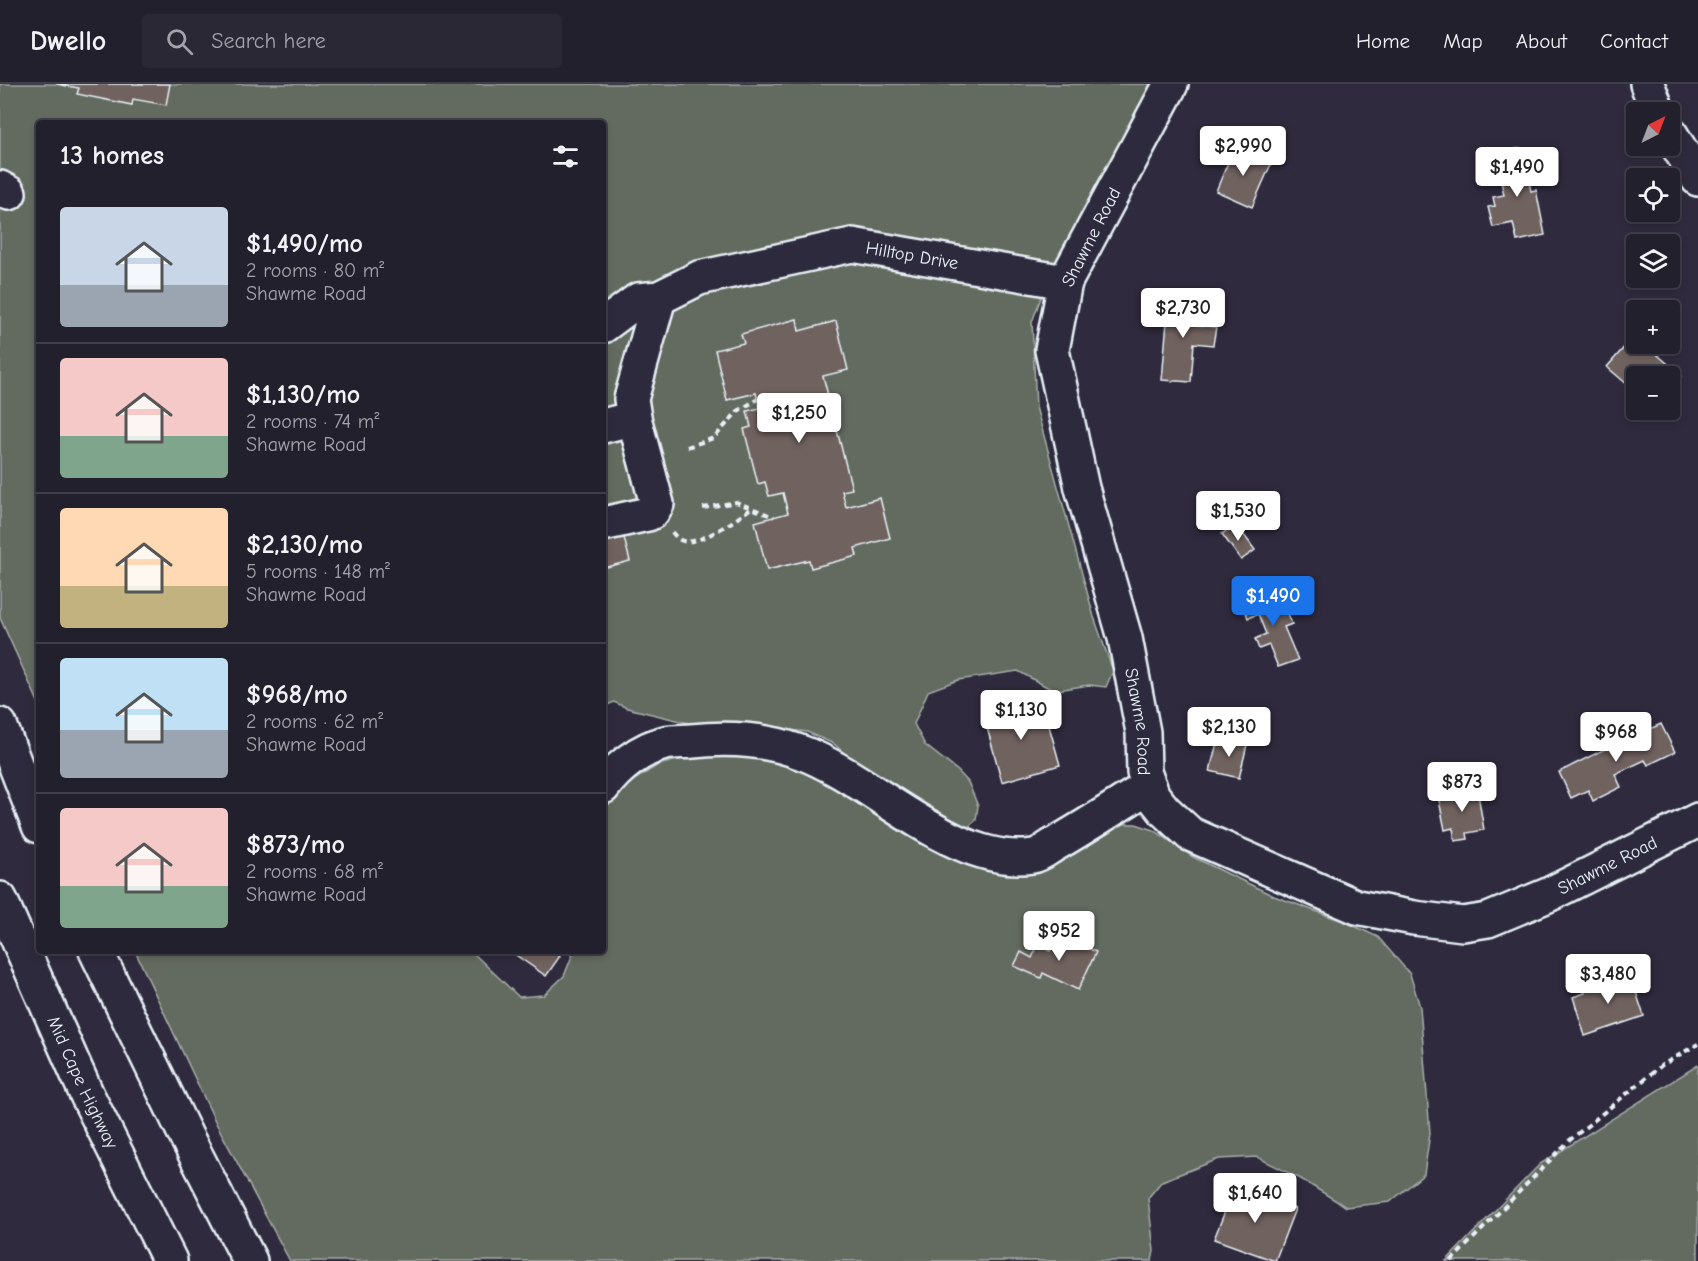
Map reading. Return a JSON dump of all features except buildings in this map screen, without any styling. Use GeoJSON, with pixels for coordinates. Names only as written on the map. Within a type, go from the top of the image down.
{"type":"FeatureCollection","features":[{"type":"Feature","properties":{"kind":"main road","name":"Shawme Road"},"geometry":{"type":"LineString","coordinates":[[1171,84],[1065,282],[1052,350],[1082,488],[1125,638],[1143,732],[1144,772],[1153,796],[1165,811],[1190,834],[1357,907],[1414,918],[1463,924],[1488,920],[1548,895],[1698,820]]}},
{"type":"Feature","properties":{"kind":"main road"},"geometry":{"type":"LineString","coordinates":[[1647,84],[1654,102]]}},
{"type":"Feature","properties":{"kind":"main road"},"geometry":{"type":"LineString","coordinates":[[1680,149],[1698,179]]}},
{"type":"Feature","properties":{"kind":"main road","name":"Hilltop Drive"},"geometry":{"type":"LineString","coordinates":[[606,324],[638,300],[659,298],[699,278],[852,245],[1065,282]]}},
{"type":"Feature","properties":{"kind":"main road"},"geometry":{"type":"LineString","coordinates":[[606,524],[652,512],[657,504],[618,422],[631,399],[659,298]]}},
{"type":"Feature","properties":{"kind":"main road"},"geometry":{"type":"LineString","coordinates":[[0,725],[36,818]]}},
{"type":"Feature","properties":{"kind":"main road"},"geometry":{"type":"LineString","coordinates":[[606,783],[635,756],[664,743],[708,739],[758,740],[801,752],[838,770],[905,815],[975,849],[1010,856],[1035,856],[1149,786]]}},
{"type":"Feature","properties":{"kind":"main road","name":"Mid Cape Highway"},"geometry":{"type":"LineString","coordinates":[[0,899],[87,1095],[170,1261]]}},
{"type":"Feature","properties":{"kind":"main road"},"geometry":{"type":"LineString","coordinates":[[97,954],[250,1261]]}},
{"type":"Feature","properties":{"kind":"path"},"geometry":{"type":"LineString","coordinates":[[687,447],[714,438],[738,411],[758,399]]}},
{"type":"Feature","properties":{"kind":"path"},"geometry":{"type":"LineString","coordinates":[[703,508],[736,502],[774,517]]}},
{"type":"Feature","properties":{"kind":"path"},"geometry":{"type":"LineString","coordinates":[[652,512],[678,539],[689,542],[727,526],[751,508]]}},
{"type":"Feature","properties":{"kind":"path"},"geometry":{"type":"LineString","coordinates":[[1451,1261],[1570,1140],[1662,1065],[1698,1044]]}},
{"type":"Feature","properties":{"kind":"green space"},"geometry":{"type":"Polygon","coordinates":[[[0,84],[1152,84],[1052,268],[1032,322],[1036,407],[1094,617],[1113,671],[1106,687],[1089,685],[1058,690],[1047,687],[1018,671],[958,680],[928,691],[914,724],[925,745],[958,771],[968,782],[978,806],[976,820],[967,828],[956,827],[860,767],[834,744],[807,732],[750,725],[689,723],[627,708],[614,702],[606,706],[606,120],[36,120],[36,697],[0,618],[0,84]]]}},
{"type":"Feature","properties":{"kind":"green space"},"geometry":{"type":"Polygon","coordinates":[[[702,754],[759,756],[813,773],[983,866],[1017,875],[1044,868],[1117,824],[1136,824],[1154,830],[1193,857],[1274,896],[1348,923],[1378,937],[1410,974],[1420,1007],[1430,1133],[1424,1174],[1390,1202],[1346,1207],[1301,1179],[1257,1157],[1219,1159],[1162,1181],[1148,1198],[1154,1251],[1152,1261],[290,1261],[217,1125],[136,954],[474,954],[519,997],[544,995],[564,976],[573,954],[606,954],[606,807],[628,784],[658,765],[702,754]]]}},
{"type":"Feature","properties":{"kind":"green space"},"geometry":{"type":"Polygon","coordinates":[[[1698,1065],[1698,1261],[1446,1261],[1540,1164],[1698,1065]]]}}]}
